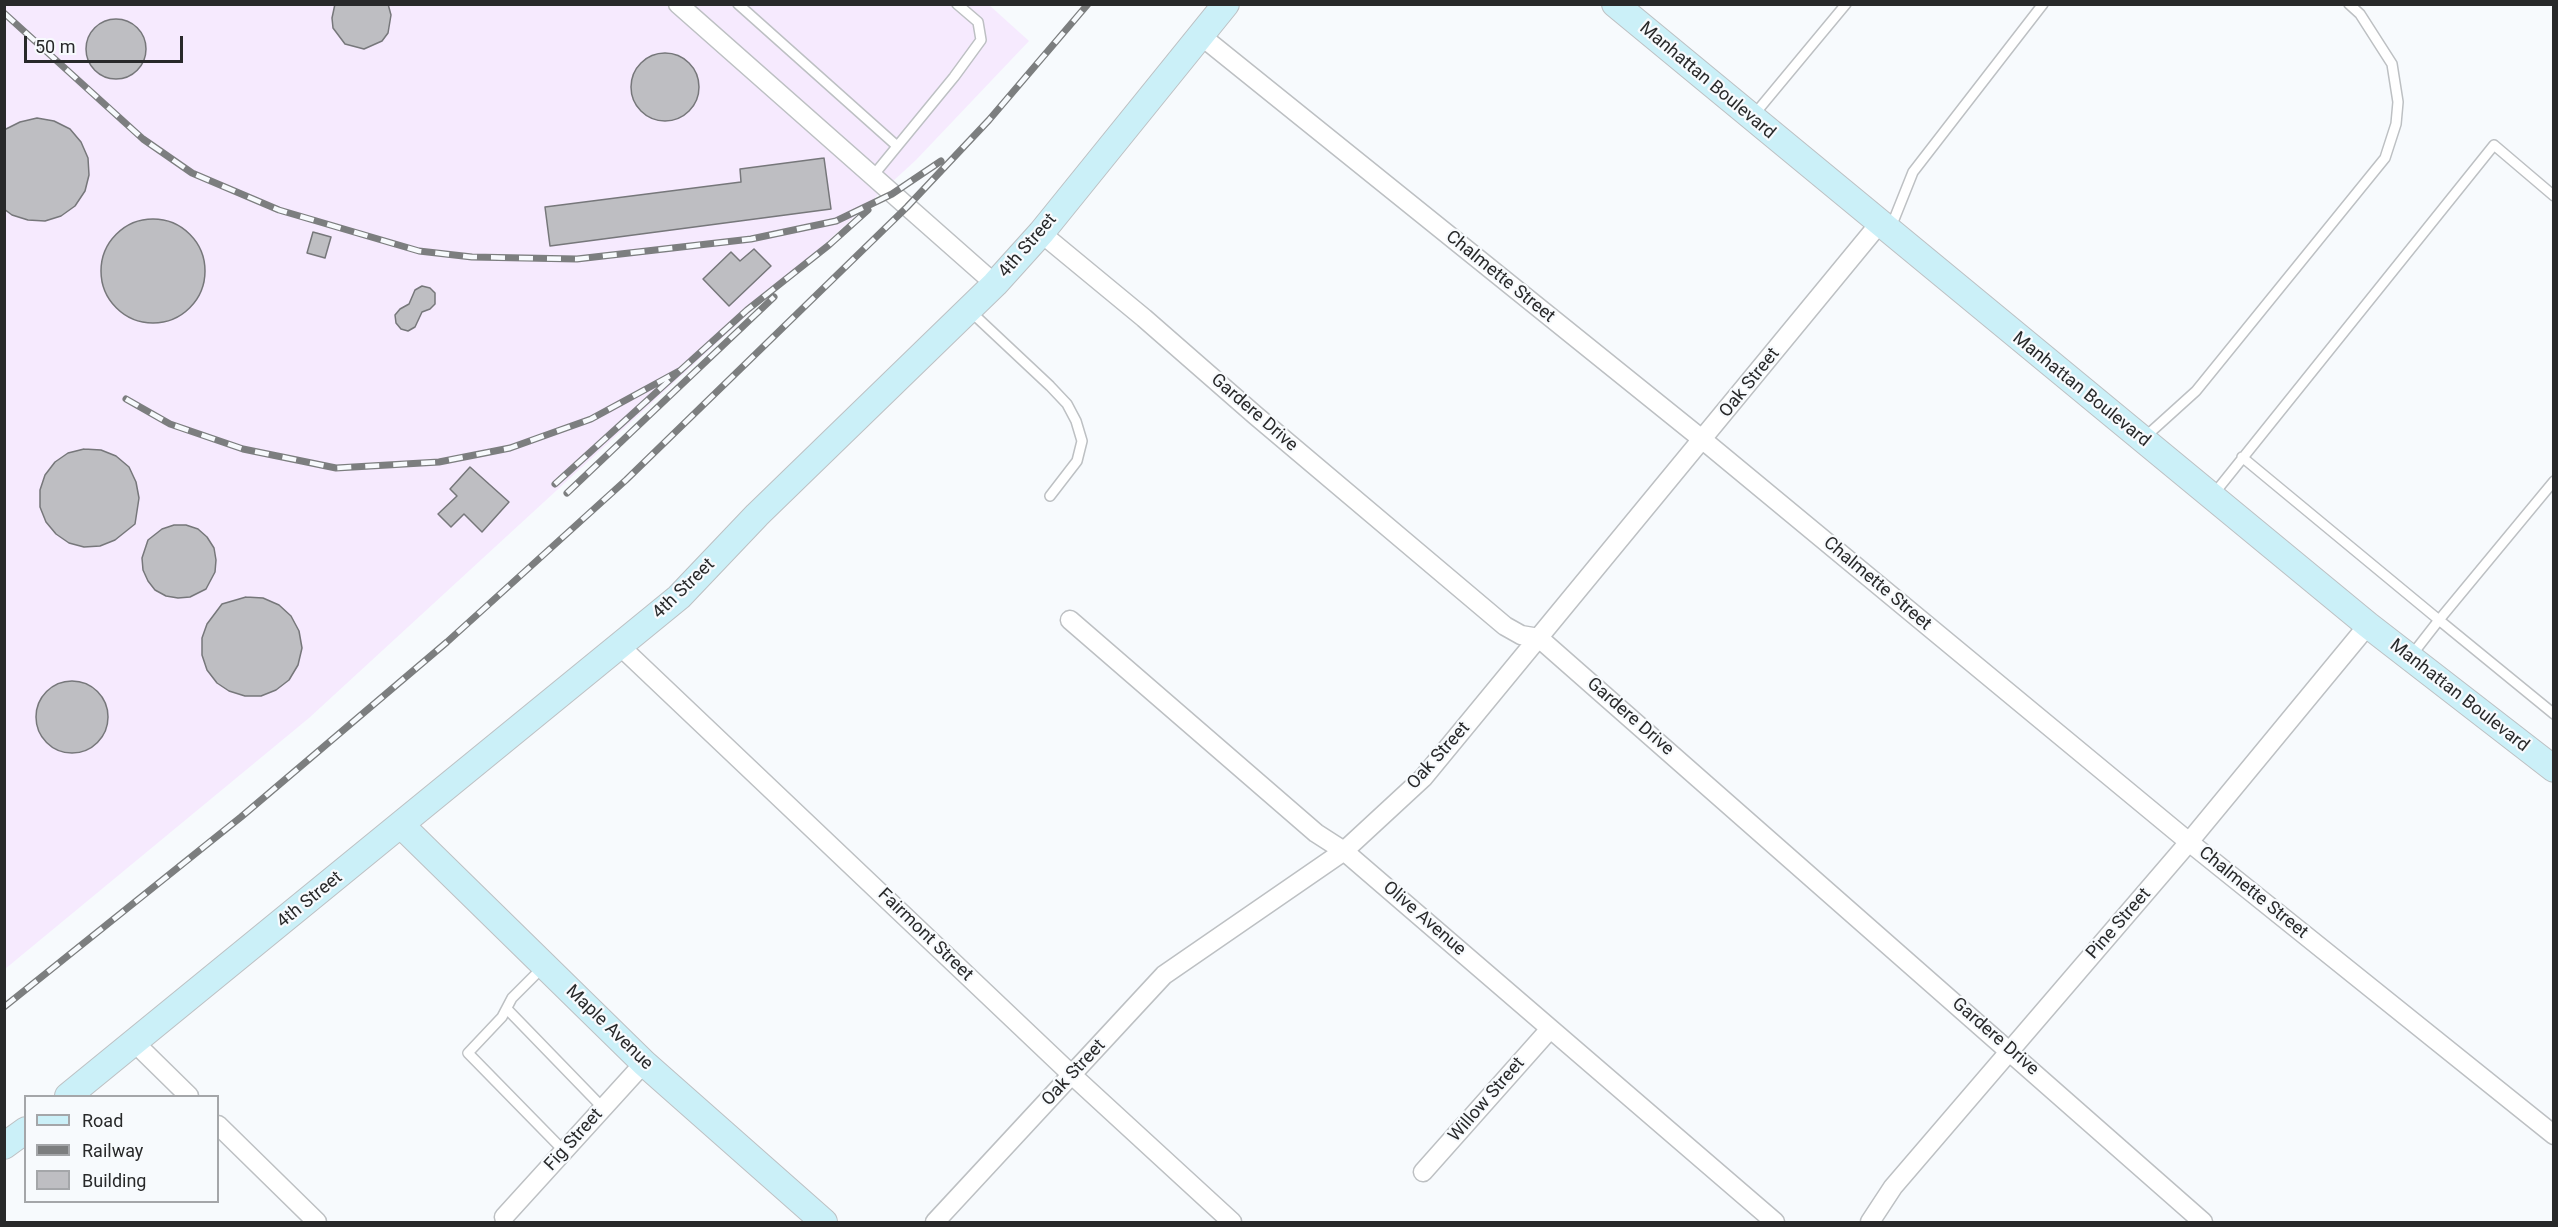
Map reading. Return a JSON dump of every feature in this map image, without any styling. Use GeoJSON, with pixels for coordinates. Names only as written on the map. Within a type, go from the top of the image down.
{"type":"FeatureCollection","features":[{"type":"Feature","properties":{"kind":"street"},"geometry":{"type":"LineString","coordinates":[[678,4],[995,284]]}},
{"type":"Feature","properties":{"kind":"street","name":"4th Street"},"geometry":{"type":"LineString","coordinates":[[69,1095],[679,597],[758,515],[995,284],[1041,233],[1226,4]]}},
{"type":"Feature","properties":{"kind":"street","name":"Manhattan Boulevard"},"geometry":{"type":"LineString","coordinates":[[1615,4],[2368,625],[2553,769]]}},
{"type":"Feature","properties":{"kind":"street","name":"Chalmette Street"},"geometry":{"type":"LineString","coordinates":[[1200,35],[1703,440],[2189,842],[2553,1135]]}},
{"type":"Feature","properties":{"kind":"street","name":"Oak Street"},"geometry":{"type":"LineString","coordinates":[[935,1222],[1164,975],[1344,851],[1423,777],[1703,440],[1884,228]]}},
{"type":"Feature","properties":{"kind":"street","name":"Gardere Drive"},"geometry":{"type":"LineString","coordinates":[[1041,233],[1506,626],[1521,635],[1539,638],[2203,1222]]}},
{"type":"Feature","properties":{"kind":"street","name":"Olive Avenue"},"geometry":{"type":"LineString","coordinates":[[1070,620],[1316,832],[1344,851],[1775,1222]]}},
{"type":"Feature","properties":{"kind":"street","name":"Pine Street"},"geometry":{"type":"LineString","coordinates":[[1870,1222],[1893,1187],[2189,842],[2368,625]]}},
{"type":"Feature","properties":{"kind":"street","name":"Fairmont Street"},"geometry":{"type":"LineString","coordinates":[[620,646],[1072,1075],[1232,1222]]}},
{"type":"Feature","properties":{"kind":"street","name":"Maple Avenue"},"geometry":{"type":"LineString","coordinates":[[401,825],[644,1063],[824,1222]]}},
{"type":"Feature","properties":{"kind":"street","name":"Willow Street"},"geometry":{"type":"LineString","coordinates":[[1423,1172],[1550,1029]]}},
{"type":"Feature","properties":{"kind":"street"},"geometry":{"type":"LineString","coordinates":[[135,1043],[188,1095]]}},
{"type":"Feature","properties":{"kind":"street","name":"Fig Street"},"geometry":{"type":"LineString","coordinates":[[504,1216],[644,1063]]}},
{"type":"Feature","properties":{"kind":"street"},"geometry":{"type":"LineString","coordinates":[[219,1126],[317,1222]]}},
{"type":"Feature","properties":{"kind":"street"},"geometry":{"type":"LineString","coordinates":[[4,1146],[24,1131]]}},
{"type":"Feature","properties":{"kind":"lane"},"geometry":{"type":"LineString","coordinates":[[738,4],[897,146]]}},
{"type":"Feature","properties":{"kind":"lane"},"geometry":{"type":"LineString","coordinates":[[872,177],[981,40],[978,22],[957,4]]}},
{"type":"Feature","properties":{"kind":"lane"},"geometry":{"type":"LineString","coordinates":[[1751,118],[1846,4]]}},
{"type":"Feature","properties":{"kind":"lane"},"geometry":{"type":"LineString","coordinates":[[1884,228],[1913,172],[2043,4]]}},
{"type":"Feature","properties":{"kind":"lane"},"geometry":{"type":"LineString","coordinates":[[2142,440],[2196,390],[2385,158],[2396,124],[2398,102],[2392,64],[2360,14],[2349,4]]}},
{"type":"Feature","properties":{"kind":"lane"},"geometry":{"type":"LineString","coordinates":[[2212,497],[2494,145],[2553,196]]}},
{"type":"Feature","properties":{"kind":"lane"},"geometry":{"type":"LineString","coordinates":[[968,309],[1050,386],[1067,404],[1076,421],[1082,441],[1077,461],[1050,496]]}},
{"type":"Feature","properties":{"kind":"lane"},"geometry":{"type":"LineString","coordinates":[[2242,457],[2553,714]]}},
{"type":"Feature","properties":{"kind":"lane"},"geometry":{"type":"LineString","coordinates":[[2410,658],[2553,481]]}},
{"type":"Feature","properties":{"kind":"lane"},"geometry":{"type":"LineString","coordinates":[[544,965],[512,998],[502,1017],[468,1053],[564,1151]]}},
{"type":"Feature","properties":{"kind":"lane"},"geometry":{"type":"LineString","coordinates":[[507,1009],[603,1108]]}},
{"type":"Feature","properties":{"kind":"shaded area"},"geometry":{"type":"Polygon","coordinates":[[[988,4],[1029,41],[916,160],[309,718],[5,969],[5,5],[988,4]]]}},
{"type":"Feature","properties":{"kind":"building"},"geometry":{"type":"Polygon","coordinates":[[[335,4],[388,4],[391,15],[388,33],[382,41],[364,49],[345,44],[333,28],[332,18],[335,4]]]}},
{"type":"Feature","properties":{"kind":"building"},"geometry":{"type":"Polygon","coordinates":[[[116,19],[133,24],[141,32],[146,49],[141,66],[133,74],[116,79],[99,74],[91,66],[86,49],[91,32],[99,24],[116,19]]]}},
{"type":"Feature","properties":{"kind":"building"},"geometry":{"type":"Polygon","coordinates":[[[665,53],[678,56],[689,63],[696,74],[699,87],[696,100],[689,111],[678,118],[665,121],[652,118],[641,111],[634,100],[631,87],[634,74],[641,63],[652,56],[665,53]]]}},
{"type":"Feature","properties":{"kind":"building"},"geometry":{"type":"Polygon","coordinates":[[[37,118],[54,121],[70,129],[81,142],[88,158],[89,175],[85,191],[75,206],[61,216],[45,221],[28,220],[12,215],[4,209],[4,130],[20,122],[37,118]]]}},
{"type":"Feature","properties":{"kind":"building"},"geometry":{"type":"Polygon","coordinates":[[[824,158],[831,209],[550,246],[545,207],[741,182],[740,169],[824,158]]]}},
{"type":"Feature","properties":{"kind":"building"},"geometry":{"type":"Polygon","coordinates":[[[153,219],[173,223],[190,234],[201,251],[205,271],[201,291],[190,308],[173,319],[153,323],[133,319],[116,308],[105,291],[101,271],[105,251],[116,234],[133,223],[153,219]]]}},
{"type":"Feature","properties":{"kind":"building"},"geometry":{"type":"Polygon","coordinates":[[[313,232],[331,237],[325,258],[307,253],[313,232]]]}},
{"type":"Feature","properties":{"kind":"building"},"geometry":{"type":"Polygon","coordinates":[[[754,249],[771,266],[729,306],[703,279],[731,252],[740,261],[754,249]]]}},
{"type":"Feature","properties":{"kind":"building"},"geometry":{"type":"Polygon","coordinates":[[[422,286],[430,288],[435,293],[435,304],[422,312],[415,327],[408,331],[401,329],[396,323],[395,315],[409,304],[415,290],[422,286]]]}},
{"type":"Feature","properties":{"kind":"building"},"geometry":{"type":"Polygon","coordinates":[[[84,449],[101,450],[116,456],[129,467],[136,482],[139,498],[135,524],[115,540],[100,546],[84,547],[69,543],[56,534],[46,522],[40,507],[40,490],[45,475],[55,462],[68,453],[84,449]]]}},
{"type":"Feature","properties":{"kind":"building"},"geometry":{"type":"Polygon","coordinates":[[[470,467],[509,502],[482,532],[464,514],[451,527],[438,514],[457,496],[450,489],[470,467]]]}},
{"type":"Feature","properties":{"kind":"building"},"geometry":{"type":"Polygon","coordinates":[[[174,525],[186,525],[198,529],[214,548],[215,572],[206,589],[190,597],[166,596],[155,590],[143,570],[142,558],[148,540],[162,529],[174,525]]]}},
{"type":"Feature","properties":{"kind":"building"},"geometry":{"type":"Polygon","coordinates":[[[246,597],[263,598],[279,605],[291,616],[299,631],[302,648],[298,665],[289,680],[276,690],[261,696],[245,696],[229,691],[217,683],[207,670],[202,655],[202,638],[207,624],[222,604],[246,597]]]}},
{"type":"Feature","properties":{"kind":"building"},"geometry":{"type":"Polygon","coordinates":[[[79,681],[98,691],[106,703],[108,717],[106,731],[98,743],[86,751],[65,753],[46,743],[38,731],[36,710],[46,691],[58,683],[79,681]]]}},
{"type":"Feature","properties":{"kind":"railway"},"geometry":{"type":"LineString","coordinates":[[4,1007],[241,817],[447,642],[626,480],[907,207],[989,120],[1088,4]]}},
{"type":"Feature","properties":{"kind":"railway"},"geometry":{"type":"LineString","coordinates":[[4,13],[143,139],[192,173],[279,210],[419,251],[472,257],[577,259],[751,239],[836,221],[892,194],[941,161]]}},
{"type":"Feature","properties":{"kind":"railway"},"geometry":{"type":"LineString","coordinates":[[555,484],[747,310],[829,245],[868,210]]}},
{"type":"Feature","properties":{"kind":"railway"},"geometry":{"type":"LineString","coordinates":[[567,493],[774,297]]}},
{"type":"Feature","properties":{"kind":"railway"},"geometry":{"type":"LineString","coordinates":[[126,399],[170,424],[243,449],[336,468],[439,462],[510,448],[591,419],[681,370]]}}]}
